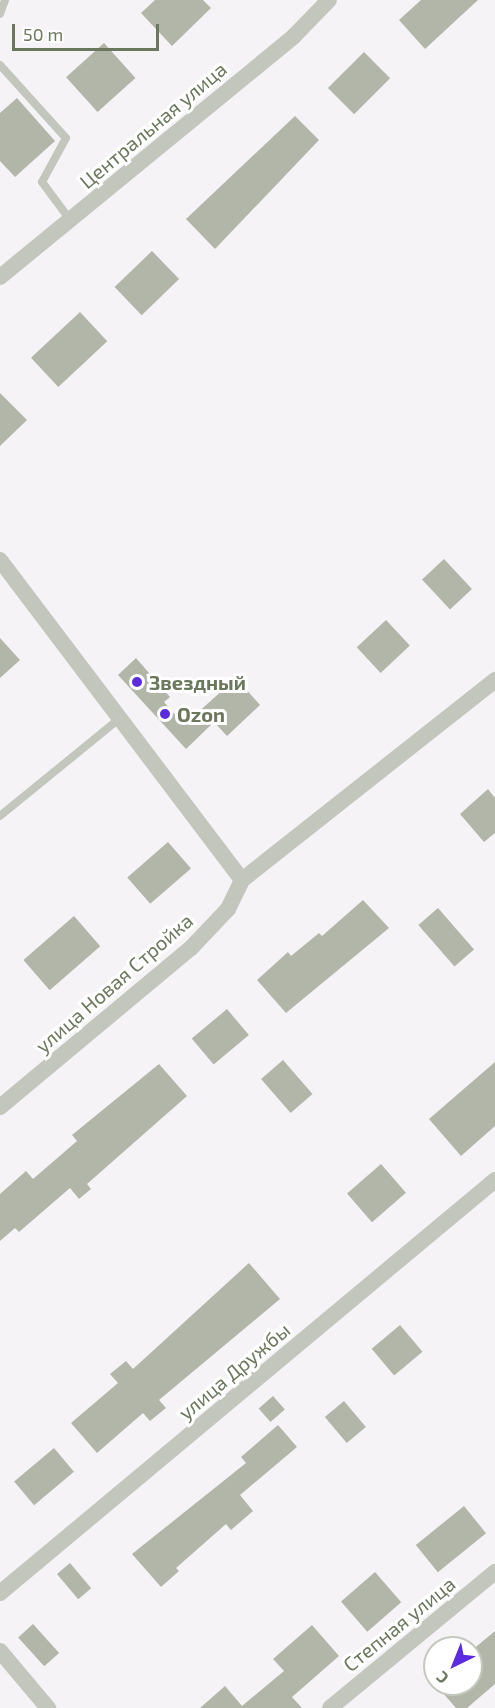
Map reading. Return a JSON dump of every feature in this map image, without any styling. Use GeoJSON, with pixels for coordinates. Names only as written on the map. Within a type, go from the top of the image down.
{"type":"FeatureCollection","features":[{"type":"Feature","properties":{"kind":"street","name":"Центральная улица"},"geometry":{"type":"LineString","coordinates":[[0,277],[72,221],[294,36],[329,0]]}},
{"type":"Feature","properties":{"kind":"street"},"geometry":{"type":"LineString","coordinates":[[3,572],[119,718],[242,880],[495,680]]}},
{"type":"Feature","properties":{"kind":"street","name":"улица Новая Стройка"},"geometry":{"type":"LineString","coordinates":[[0,1107],[191,948],[228,909],[242,880]]}},
{"type":"Feature","properties":{"kind":"street","name":"улица Дружбы"},"geometry":{"type":"LineString","coordinates":[[0,1593],[495,1180]]}},
{"type":"Feature","properties":{"kind":"street","name":"Степная улица"},"geometry":{"type":"LineString","coordinates":[[330,1708],[495,1572]]}},
{"type":"Feature","properties":{"kind":"street"},"geometry":{"type":"LineString","coordinates":[[0,1651],[48,1708]]}},
{"type":"Feature","properties":{"kind":"lane"},"geometry":{"type":"LineString","coordinates":[[0,14],[5,0]]}},
{"type":"Feature","properties":{"kind":"lane"},"geometry":{"type":"LineString","coordinates":[[0,64],[66,138],[42,182],[72,221]]}},
{"type":"Feature","properties":{"kind":"lane"},"geometry":{"type":"LineString","coordinates":[[0,816],[119,718]]}},
{"type":"Feature","properties":{"kind":"building"},"geometry":{"type":"Polygon","coordinates":[[[155,0],[203,0],[211,8],[172,46],[141,13],[155,0]]]}},
{"type":"Feature","properties":{"kind":"building"},"geometry":{"type":"Polygon","coordinates":[[[421,0],[478,0],[425,49],[399,20],[421,0]]]}},
{"type":"Feature","properties":{"kind":"building"},"geometry":{"type":"Polygon","coordinates":[[[104,43],[135,78],[98,112],[66,77],[104,43]]]}},
{"type":"Feature","properties":{"kind":"building"},"geometry":{"type":"Polygon","coordinates":[[[364,52],[390,78],[354,114],[328,88],[364,52]]]}},
{"type":"Feature","properties":{"kind":"building"},"geometry":{"type":"Polygon","coordinates":[[[17,98],[55,141],[15,177],[0,161],[0,113],[17,98]]]}},
{"type":"Feature","properties":{"kind":"building"},"geometry":{"type":"Polygon","coordinates":[[[295,116],[319,140],[215,249],[186,219],[295,116]]]}},
{"type":"Feature","properties":{"kind":"building"},"geometry":{"type":"Polygon","coordinates":[[[152,251],[179,279],[142,315],[115,287],[152,251]]]}},
{"type":"Feature","properties":{"kind":"building"},"geometry":{"type":"Polygon","coordinates":[[[80,312],[107,341],[58,387],[31,358],[80,312]]]}},
{"type":"Feature","properties":{"kind":"building"},"geometry":{"type":"Polygon","coordinates":[[[0,393],[27,420],[0,446],[0,393]]]}},
{"type":"Feature","properties":{"kind":"building"},"geometry":{"type":"Polygon","coordinates":[[[444,559],[472,589],[450,609],[422,579],[444,559]]]}},
{"type":"Feature","properties":{"kind":"building"},"geometry":{"type":"Polygon","coordinates":[[[386,620],[410,646],[381,673],[357,647],[386,620]]]}},
{"type":"Feature","properties":{"kind":"building"},"geometry":{"type":"Polygon","coordinates":[[[0,638],[20,660],[0,678],[0,638]]]}},
{"type":"Feature","properties":{"kind":"building"},"geometry":{"type":"Polygon","coordinates":[[[136,658],[170,697],[164,702],[184,725],[236,678],[260,705],[227,736],[214,722],[186,749],[118,675],[136,658]]]}},
{"type":"Feature","properties":{"kind":"building"},"geometry":{"type":"Polygon","coordinates":[[[488,789],[495,798],[495,833],[484,842],[460,814],[488,789]]]}},
{"type":"Feature","properties":{"kind":"building"},"geometry":{"type":"Polygon","coordinates":[[[168,842],[191,868],[150,904],[127,877],[168,842]]]}},
{"type":"Feature","properties":{"kind":"building"},"geometry":{"type":"Polygon","coordinates":[[[363,900],[389,928],[286,1013],[257,980],[288,952],[291,956],[319,933],[322,936],[363,900]]]}},
{"type":"Feature","properties":{"kind":"building"},"geometry":{"type":"Polygon","coordinates":[[[438,908],[474,950],[454,967],[418,925],[438,908]]]}},
{"type":"Feature","properties":{"kind":"building"},"geometry":{"type":"Polygon","coordinates":[[[74,916],[100,946],[50,990],[23,960],[74,916]]]}},
{"type":"Feature","properties":{"kind":"building"},"geometry":{"type":"Polygon","coordinates":[[[227,1009],[249,1035],[214,1065],[192,1039],[227,1009]]]}},
{"type":"Feature","properties":{"kind":"building"},"geometry":{"type":"Polygon","coordinates":[[[283,1060],[313,1094],[291,1113],[261,1079],[283,1060]]]}},
{"type":"Feature","properties":{"kind":"building"},"geometry":{"type":"Polygon","coordinates":[[[495,1062],[495,1126],[461,1156],[429,1119],[495,1062]]]}},
{"type":"Feature","properties":{"kind":"building"},"geometry":{"type":"Polygon","coordinates":[[[159,1064],[187,1096],[87,1184],[91,1189],[79,1199],[70,1188],[19,1232],[15,1228],[0,1241],[0,1194],[26,1171],[33,1179],[77,1141],[72,1135],[159,1064]]]}},
{"type":"Feature","properties":{"kind":"building"},"geometry":{"type":"Polygon","coordinates":[[[381,1164],[406,1193],[372,1222],[347,1194],[381,1164]]]}},
{"type":"Feature","properties":{"kind":"building"},"geometry":{"type":"Polygon","coordinates":[[[249,1263],[280,1299],[159,1400],[166,1408],[150,1421],[143,1413],[97,1453],[71,1423],[118,1383],[110,1374],[126,1361],[133,1369],[249,1263]]]}},
{"type":"Feature","properties":{"kind":"building"},"geometry":{"type":"Polygon","coordinates":[[[400,1325],[422,1352],[394,1376],[372,1349],[400,1325]]]}},
{"type":"Feature","properties":{"kind":"building"},"geometry":{"type":"Polygon","coordinates":[[[273,1396],[285,1410],[270,1422],[259,1408],[273,1396]]]}},
{"type":"Feature","properties":{"kind":"building"},"geometry":{"type":"Polygon","coordinates":[[[344,1401],[366,1427],[347,1443],[325,1417],[344,1401]]]}},
{"type":"Feature","properties":{"kind":"building"},"geometry":{"type":"Polygon","coordinates":[[[278,1425],[297,1447],[240,1495],[253,1511],[231,1530],[226,1524],[176,1568],[179,1571],[161,1587],[132,1554],[246,1463],[241,1457],[278,1425]]]}},
{"type":"Feature","properties":{"kind":"building"},"geometry":{"type":"Polygon","coordinates":[[[54,1448],[74,1472],[34,1505],[14,1481],[54,1448]]]}},
{"type":"Feature","properties":{"kind":"building"},"geometry":{"type":"Polygon","coordinates":[[[464,1506],[486,1533],[438,1572],[416,1545],[464,1506]]]}},
{"type":"Feature","properties":{"kind":"building"},"geometry":{"type":"Polygon","coordinates":[[[70,1563],[91,1588],[78,1599],[57,1574],[70,1563]]]}},
{"type":"Feature","properties":{"kind":"building"},"geometry":{"type":"Polygon","coordinates":[[[375,1572],[401,1602],[367,1632],[341,1602],[375,1572]]]}},
{"type":"Feature","properties":{"kind":"building"},"geometry":{"type":"Polygon","coordinates":[[[33,1624],[59,1653],[44,1666],[18,1637],[33,1624]]]}},
{"type":"Feature","properties":{"kind":"building"},"geometry":{"type":"Polygon","coordinates":[[[312,1625],[339,1656],[292,1697],[302,1708],[200,1708],[225,1686],[242,1706],[284,1671],[273,1659],[312,1625]]]}},
{"type":"Feature","properties":{"kind":"building"},"geometry":{"type":"Polygon","coordinates":[[[495,1631],[495,1684],[483,1694],[483,1641],[495,1631]]]}},
{"type":"Feature","properties":{"kind":"building"},"geometry":{"type":"Polygon","coordinates":[[[446,1696],[481,1696],[467,1708],[456,1708],[446,1696]]]}},
{"type":"Feature","properties":{"kind":"place","name":"Звездный"},"geometry":{"type":"Point","coordinates":[137,682]}},
{"type":"Feature","properties":{"kind":"place","name":"Ozon"},"geometry":{"type":"Point","coordinates":[165,714]}}]}
